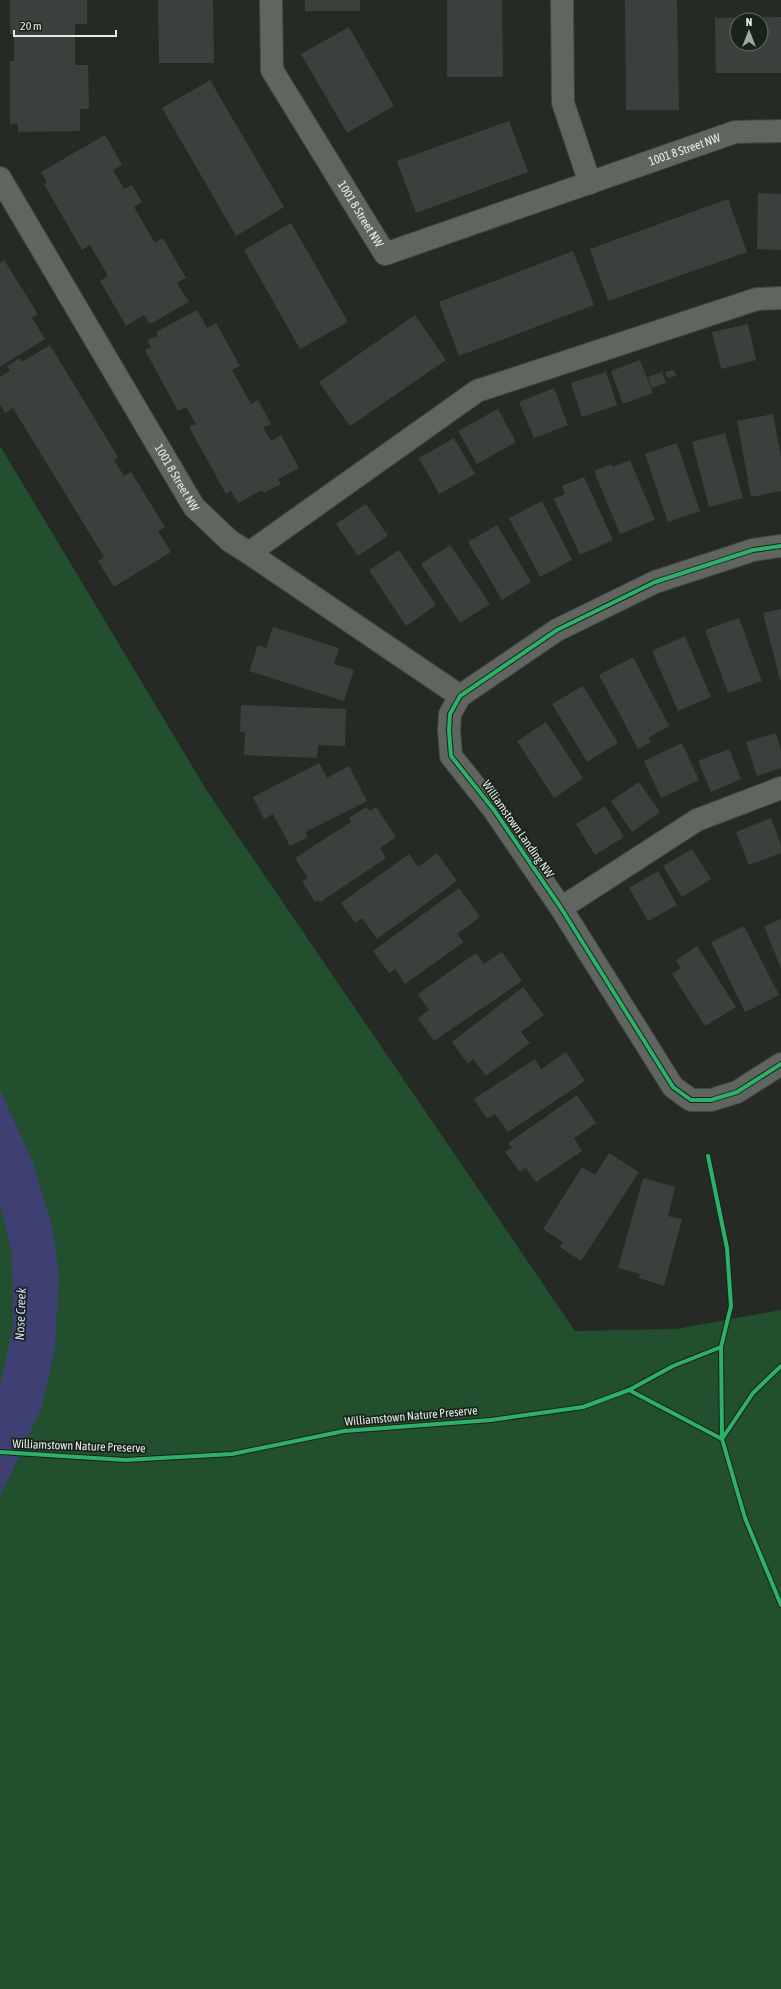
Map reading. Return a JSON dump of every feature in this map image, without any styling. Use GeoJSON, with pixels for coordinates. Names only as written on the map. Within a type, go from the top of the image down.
{"type":"FeatureCollection","features":[{"type":"Feature","properties":{"kind":"street","name":"1001 8 Street NW"},"geometry":{"type":"LineString","coordinates":[[271,0],[272,70],[385,254],[735,132],[781,131]]}},
{"type":"Feature","properties":{"kind":"street"},"geometry":{"type":"LineString","coordinates":[[562,0],[563,102],[590,183]]}},
{"type":"Feature","properties":{"kind":"street","name":"1001 8 Street NW"},"geometry":{"type":"LineString","coordinates":[[0,178],[194,507],[230,541],[460,696]]}},
{"type":"Feature","properties":{"kind":"street"},"geometry":{"type":"LineString","coordinates":[[249,553],[477,391],[757,299],[781,298]]}},
{"type":"Feature","properties":{"kind":"street","name":"Williamstown Landing NW"},"geometry":{"type":"LineString","coordinates":[[781,546],[753,550],[654,582],[557,630],[460,696],[450,714],[449,730],[451,756],[494,810],[561,908],[673,1087],[691,1100],[711,1100],[737,1092],[781,1064]]}},
{"type":"Feature","properties":{"kind":"street"},"geometry":{"type":"LineString","coordinates":[[561,908],[697,820],[781,788]]}},
{"type":"Feature","properties":{"kind":"green space"},"geometry":{"type":"Polygon","coordinates":[[[0,446],[207,791],[575,1331],[676,1329],[781,1310],[781,1989],[0,1989],[0,446]]]}},
{"type":"Feature","properties":{"kind":"water","name":"Nose Creek"},"geometry":{"type":"Polygon","coordinates":[[[0,1090],[33,1163],[52,1225],[59,1276],[55,1347],[42,1407],[0,1497],[0,1386],[13,1326],[12,1254],[0,1203],[0,1090]]]}},
{"type":"Feature","properties":{"kind":"building"},"geometry":{"type":"Polygon","coordinates":[[[10,0],[87,0],[87,24],[75,24],[75,65],[88,65],[89,109],[80,109],[80,131],[18,132],[18,124],[10,124],[10,61],[14,61],[14,34],[10,34],[10,0]]]}},
{"type":"Feature","properties":{"kind":"building"},"geometry":{"type":"Polygon","coordinates":[[[158,0],[213,0],[214,63],[159,63],[158,0]]]}},
{"type":"Feature","properties":{"kind":"building"},"geometry":{"type":"Polygon","coordinates":[[[305,0],[360,0],[360,11],[305,11],[305,0]]]}},
{"type":"Feature","properties":{"kind":"building"},"geometry":{"type":"Polygon","coordinates":[[[447,0],[502,0],[503,77],[447,77],[447,0]]]}},
{"type":"Feature","properties":{"kind":"building"},"geometry":{"type":"Polygon","coordinates":[[[625,0],[677,0],[679,110],[626,110],[625,0]]]}},
{"type":"Feature","properties":{"kind":"building"},"geometry":{"type":"Polygon","coordinates":[[[769,17],[781,17],[781,73],[716,73],[715,18],[729,18],[729,52],[769,52],[769,17]]]}},
{"type":"Feature","properties":{"kind":"building"},"geometry":{"type":"Polygon","coordinates":[[[349,27],[394,106],[347,133],[301,54],[349,27]]]}},
{"type":"Feature","properties":{"kind":"building"},"geometry":{"type":"Polygon","coordinates":[[[210,80],[284,207],[236,236],[162,108],[210,80]]]}},
{"type":"Feature","properties":{"kind":"building"},"geometry":{"type":"Polygon","coordinates":[[[509,121],[528,172],[416,213],[397,161],[509,121]]]}},
{"type":"Feature","properties":{"kind":"building"},"geometry":{"type":"Polygon","coordinates":[[[105,135],[122,165],[113,170],[124,189],[132,185],[142,202],[134,207],[155,243],[163,238],[186,278],[177,283],[189,302],[150,324],[144,315],[126,326],[100,281],[108,276],[90,245],[82,250],[44,184],[47,182],[41,172],[105,135]]]}},
{"type":"Feature","properties":{"kind":"building"},"geometry":{"type":"Polygon","coordinates":[[[758,193],[781,194],[781,250],[757,249],[758,193]]]}},
{"type":"Feature","properties":{"kind":"building"},"geometry":{"type":"Polygon","coordinates":[[[728,199],[747,252],[608,301],[590,249],[728,199]]]}},
{"type":"Feature","properties":{"kind":"building"},"geometry":{"type":"Polygon","coordinates":[[[291,223],[348,322],[300,349],[244,250],[291,223]]]}},
{"type":"Feature","properties":{"kind":"building"},"geometry":{"type":"Polygon","coordinates":[[[573,251],[594,305],[459,356],[439,302],[573,251]]]}},
{"type":"Feature","properties":{"kind":"building"},"geometry":{"type":"Polygon","coordinates":[[[4,260],[38,314],[32,318],[45,339],[0,367],[0,263],[4,260]]]}},
{"type":"Feature","properties":{"kind":"building"},"geometry":{"type":"Polygon","coordinates":[[[197,310],[207,328],[216,323],[240,366],[232,370],[251,404],[258,400],[271,424],[263,427],[271,441],[281,435],[299,468],[278,479],[281,484],[264,493],[262,490],[238,503],[231,491],[226,494],[189,427],[196,424],[186,407],[178,411],[145,350],[151,347],[147,340],[158,336],[156,332],[197,310]]]}},
{"type":"Feature","properties":{"kind":"building"},"geometry":{"type":"Polygon","coordinates":[[[415,315],[446,360],[350,426],[319,382],[415,315]]]}},
{"type":"Feature","properties":{"kind":"building"},"geometry":{"type":"Polygon","coordinates":[[[748,324],[756,360],[721,369],[712,332],[748,324]]]}},
{"type":"Feature","properties":{"kind":"building"},"geometry":{"type":"Polygon","coordinates":[[[50,345],[118,457],[114,460],[124,476],[131,472],[165,527],[158,531],[171,552],[114,587],[98,561],[104,557],[13,408],[5,413],[0,404],[0,377],[10,371],[7,366],[20,358],[22,362],[50,345]]]}},
{"type":"Feature","properties":{"kind":"building"},"geometry":{"type":"Polygon","coordinates":[[[640,360],[653,393],[623,404],[611,371],[640,360]]]}},
{"type":"Feature","properties":{"kind":"building"},"geometry":{"type":"Polygon","coordinates":[[[674,370],[676,376],[667,378],[665,372],[674,370]]]}},
{"type":"Feature","properties":{"kind":"building"},"geometry":{"type":"Polygon","coordinates":[[[606,372],[617,405],[582,417],[571,383],[606,372]]]}},
{"type":"Feature","properties":{"kind":"building"},"geometry":{"type":"Polygon","coordinates":[[[662,372],[666,383],[652,388],[648,377],[662,372]]]}},
{"type":"Feature","properties":{"kind":"building"},"geometry":{"type":"Polygon","coordinates":[[[554,388],[568,425],[534,438],[519,402],[554,388]]]}},
{"type":"Feature","properties":{"kind":"building"},"geometry":{"type":"Polygon","coordinates":[[[498,409],[516,442],[477,464],[458,431],[498,409]]]}},
{"type":"Feature","properties":{"kind":"building"},"geometry":{"type":"Polygon","coordinates":[[[773,414],[781,457],[781,491],[751,497],[737,421],[773,414]]]}},
{"type":"Feature","properties":{"kind":"building"},"geometry":{"type":"Polygon","coordinates":[[[725,433],[743,498],[709,507],[692,442],[725,433]]]}},
{"type":"Feature","properties":{"kind":"building"},"geometry":{"type":"Polygon","coordinates":[[[454,438],[475,474],[439,494],[419,458],[454,438]]]}},
{"type":"Feature","properties":{"kind":"building"},"geometry":{"type":"Polygon","coordinates":[[[677,443],[700,511],[668,522],[645,454],[677,443]]]}},
{"type":"Feature","properties":{"kind":"building"},"geometry":{"type":"Polygon","coordinates":[[[630,460],[655,520],[620,534],[594,471],[612,464],[613,467],[630,460]]]}},
{"type":"Feature","properties":{"kind":"building"},"geometry":{"type":"Polygon","coordinates":[[[584,477],[613,540],[580,555],[554,499],[565,494],[562,486],[584,477]]]}},
{"type":"Feature","properties":{"kind":"building"},"geometry":{"type":"Polygon","coordinates":[[[542,501],[572,560],[540,577],[509,518],[542,501]]]}},
{"type":"Feature","properties":{"kind":"building"},"geometry":{"type":"Polygon","coordinates":[[[366,504],[388,536],[358,556],[336,524],[366,504]]]}},
{"type":"Feature","properties":{"kind":"building"},"geometry":{"type":"Polygon","coordinates":[[[497,525],[531,582],[502,600],[468,542],[497,525]]]}},
{"type":"Feature","properties":{"kind":"building"},"geometry":{"type":"Polygon","coordinates":[[[450,545],[490,604],[460,623],[421,564],[450,545]]]}},
{"type":"Feature","properties":{"kind":"building"},"geometry":{"type":"Polygon","coordinates":[[[399,550],[436,605],[406,626],[369,570],[399,550]]]}},
{"type":"Feature","properties":{"kind":"building"},"geometry":{"type":"Polygon","coordinates":[[[781,609],[781,680],[780,680],[763,613],[781,609]]]}},
{"type":"Feature","properties":{"kind":"building"},"geometry":{"type":"Polygon","coordinates":[[[739,618],[762,681],[728,693],[705,630],[739,618]]]}},
{"type":"Feature","properties":{"kind":"building"},"geometry":{"type":"Polygon","coordinates":[[[273,627],[339,648],[334,664],[354,670],[344,701],[249,671],[258,645],[266,648],[273,627]]]}},
{"type":"Feature","properties":{"kind":"building"},"geometry":{"type":"Polygon","coordinates":[[[685,636],[711,697],[678,711],[652,651],[685,636]]]}},
{"type":"Feature","properties":{"kind":"building"},"geometry":{"type":"Polygon","coordinates":[[[633,657],[669,726],[648,738],[651,742],[638,749],[599,675],[633,657]]]}},
{"type":"Feature","properties":{"kind":"building"},"geometry":{"type":"Polygon","coordinates":[[[583,686],[618,743],[587,762],[552,704],[583,686]]]}},
{"type":"Feature","properties":{"kind":"building"},"geometry":{"type":"Polygon","coordinates":[[[241,705],[346,709],[345,746],[318,745],[317,758],[244,755],[245,732],[240,732],[241,705]]]}},
{"type":"Feature","properties":{"kind":"building"},"geometry":{"type":"Polygon","coordinates":[[[546,722],[583,778],[554,798],[517,741],[546,722]]]}},
{"type":"Feature","properties":{"kind":"building"},"geometry":{"type":"Polygon","coordinates":[[[776,733],[781,750],[781,768],[757,776],[746,742],[776,733]]]}},
{"type":"Feature","properties":{"kind":"building"},"geometry":{"type":"Polygon","coordinates":[[[682,743],[699,780],[661,798],[644,761],[682,743]]]}},
{"type":"Feature","properties":{"kind":"building"},"geometry":{"type":"Polygon","coordinates":[[[729,749],[741,779],[711,792],[698,761],[729,749]]]}},
{"type":"Feature","properties":{"kind":"building"},"geometry":{"type":"Polygon","coordinates":[[[319,763],[327,778],[349,766],[367,801],[305,832],[308,837],[290,846],[273,814],[264,819],[253,797],[319,763]]]}},
{"type":"Feature","properties":{"kind":"building"},"geometry":{"type":"Polygon","coordinates":[[[639,782],[660,812],[632,832],[611,801],[639,782]]]}},
{"type":"Feature","properties":{"kind":"building"},"geometry":{"type":"Polygon","coordinates":[[[605,806],[624,837],[595,855],[576,824],[605,806]]]}},
{"type":"Feature","properties":{"kind":"building"},"geometry":{"type":"Polygon","coordinates":[[[366,807],[370,811],[376,807],[396,837],[380,848],[386,858],[320,902],[318,900],[315,902],[302,881],[308,878],[295,858],[351,822],[349,818],[366,807]]]}},
{"type":"Feature","properties":{"kind":"building"},"geometry":{"type":"Polygon","coordinates":[[[771,818],[781,845],[781,853],[749,865],[736,832],[771,818]]]}},
{"type":"Feature","properties":{"kind":"building"},"geometry":{"type":"Polygon","coordinates":[[[692,849],[711,879],[682,897],[663,866],[692,849]]]}},
{"type":"Feature","properties":{"kind":"building"},"geometry":{"type":"Polygon","coordinates":[[[437,853],[457,881],[377,939],[362,918],[355,923],[341,903],[409,854],[418,867],[437,853]]]}},
{"type":"Feature","properties":{"kind":"building"},"geometry":{"type":"Polygon","coordinates":[[[658,871],[677,905],[648,921],[629,888],[658,871]]]}},
{"type":"Feature","properties":{"kind":"building"},"geometry":{"type":"Polygon","coordinates":[[[459,888],[480,917],[457,934],[464,942],[405,984],[395,969],[389,973],[373,951],[459,888]]]}},
{"type":"Feature","properties":{"kind":"building"},"geometry":{"type":"Polygon","coordinates":[[[781,919],[781,969],[764,926],[781,919]]]}},
{"type":"Feature","properties":{"kind":"building"},"geometry":{"type":"Polygon","coordinates":[[[744,926],[779,995],[745,1012],[711,942],[744,926]]]}},
{"type":"Feature","properties":{"kind":"building"},"geometry":{"type":"Polygon","coordinates":[[[697,946],[736,1007],[705,1026],[672,974],[681,968],[676,960],[697,946]]]}},
{"type":"Feature","properties":{"kind":"building"},"geometry":{"type":"Polygon","coordinates":[[[502,952],[522,981],[434,1041],[418,1018],[429,1010],[418,994],[476,953],[484,964],[502,952]]]}},
{"type":"Feature","properties":{"kind":"building"},"geometry":{"type":"Polygon","coordinates":[[[523,987],[544,1015],[521,1032],[530,1043],[486,1076],[473,1059],[468,1064],[452,1042],[523,987]]]}},
{"type":"Feature","properties":{"kind":"building"},"geometry":{"type":"Polygon","coordinates":[[[566,1052],[585,1081],[508,1132],[495,1114],[487,1119],[474,1099],[535,1059],[541,1069],[566,1052]]]}},
{"type":"Feature","properties":{"kind":"building"},"geometry":{"type":"Polygon","coordinates":[[[577,1095],[596,1123],[574,1138],[582,1151],[536,1182],[526,1168],[520,1172],[505,1152],[512,1148],[508,1143],[577,1095]]]}},
{"type":"Feature","properties":{"kind":"building"},"geometry":{"type":"Polygon","coordinates":[[[609,1153],[639,1172],[581,1261],[560,1247],[563,1242],[543,1229],[582,1167],[595,1175],[609,1153]]]}},
{"type":"Feature","properties":{"kind":"building"},"geometry":{"type":"Polygon","coordinates":[[[643,1178],[675,1187],[668,1216],[682,1219],[664,1286],[639,1278],[640,1274],[618,1268],[643,1178]]]}},
{"type":"Feature","properties":{"kind":"cycle path"},"geometry":{"type":"LineString","coordinates":[[781,546],[753,550],[655,582],[557,630],[460,696],[450,714],[449,730],[451,756],[494,810],[561,908],[673,1087],[691,1100],[711,1100],[737,1092],[781,1064]]}},
{"type":"Feature","properties":{"kind":"cycle path"},"geometry":{"type":"LineString","coordinates":[[708,1156],[727,1248],[731,1306],[721,1347],[722,1439],[745,1518],[781,1605]]}},
{"type":"Feature","properties":{"kind":"cycle path","name":"Williamstown Nature Preserve"},"geometry":{"type":"LineString","coordinates":[[0,1452],[125,1460],[232,1454],[344,1431],[491,1420],[583,1407],[629,1390],[673,1366],[721,1347]]}},
{"type":"Feature","properties":{"kind":"cycle path"},"geometry":{"type":"LineString","coordinates":[[629,1390],[722,1439],[753,1393],[781,1366]]}}]}
